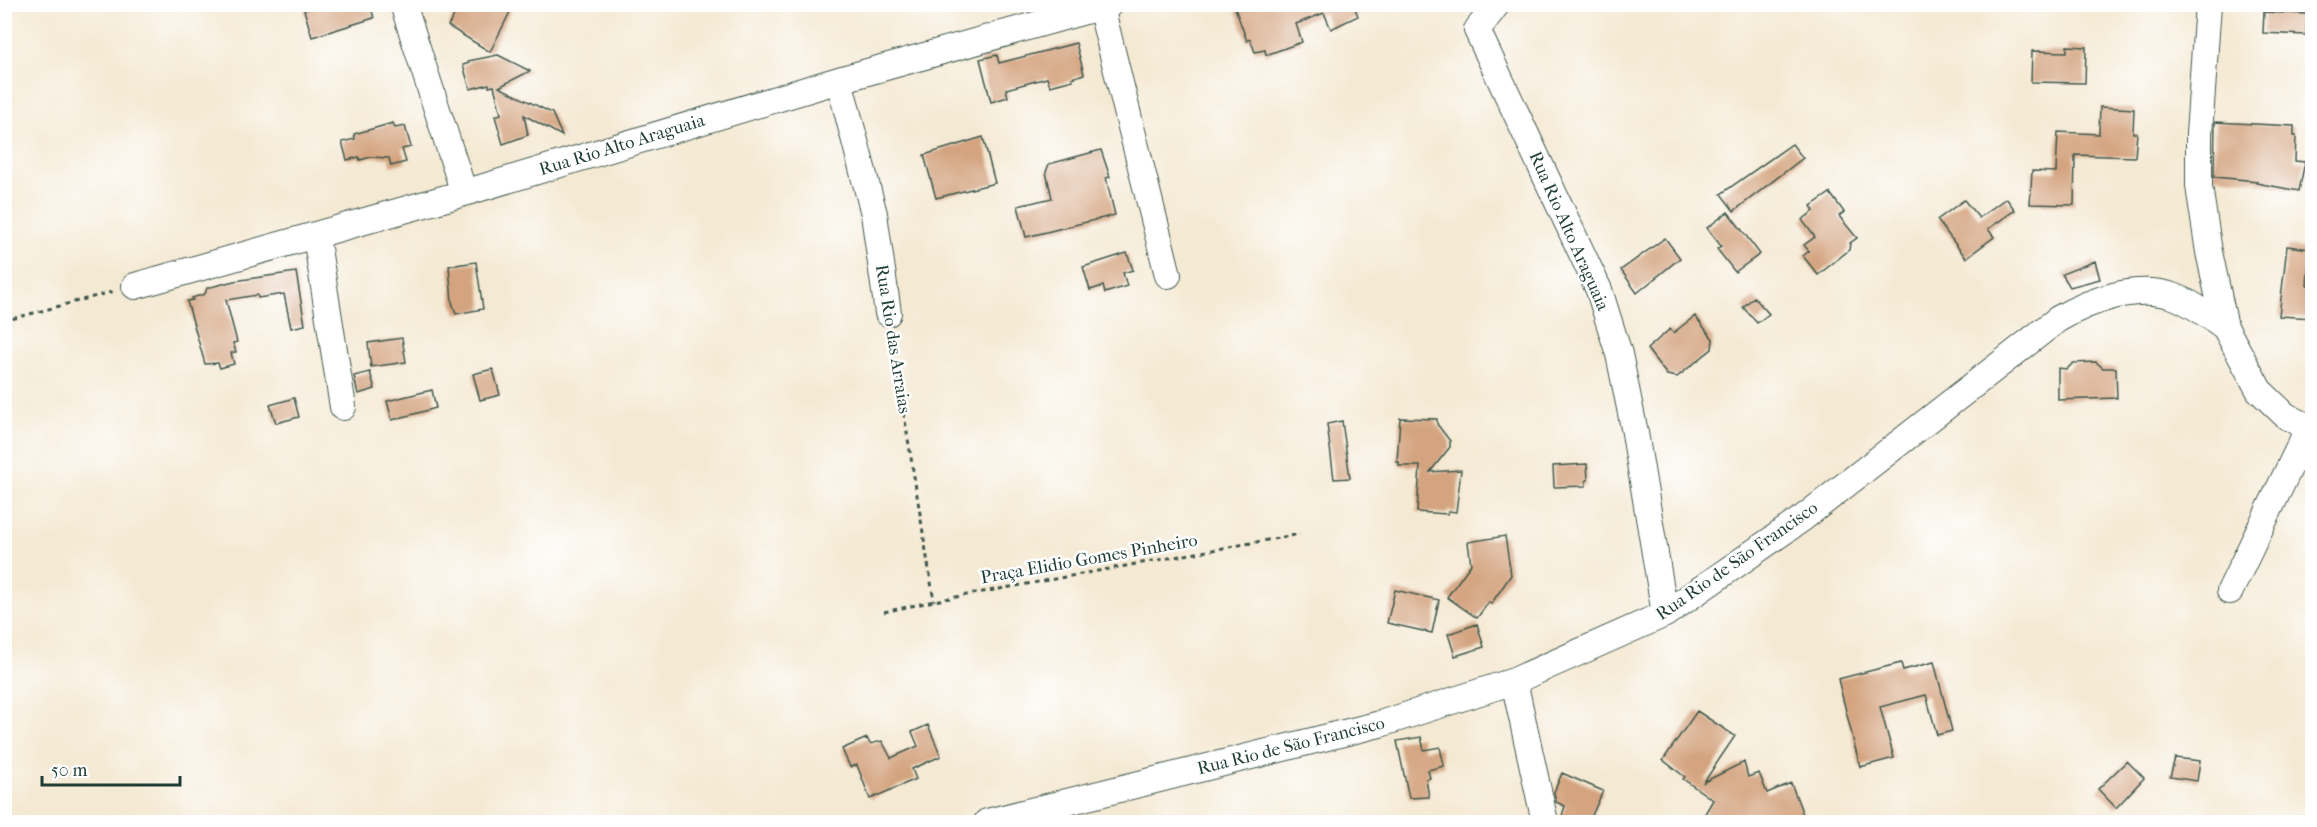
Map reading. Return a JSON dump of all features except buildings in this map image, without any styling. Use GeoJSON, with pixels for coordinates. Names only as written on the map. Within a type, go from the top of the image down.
{"type":"FeatureCollection","features":[{"type":"Feature","properties":{"kind":"street"},"geometry":{"type":"LineString","coordinates":[[403,4],[464,194]]}},
{"type":"Feature","properties":{"kind":"street","name":"Rua Rio Alto Araguaia"},"geometry":{"type":"LineString","coordinates":[[1497,4],[1477,30],[1599,290],[1619,354],[1635,433],[1665,614]]}},
{"type":"Feature","properties":{"kind":"street"},"geometry":{"type":"LineString","coordinates":[[2208,4],[2199,134],[2199,186],[2209,252],[2225,327],[2259,390],[2286,416],[2310,429],[2230,591]]}},
{"type":"Feature","properties":{"kind":"street"},"geometry":{"type":"LineString","coordinates":[[1106,6],[1168,275]]}},
{"type":"Feature","properties":{"kind":"street","name":"Rua Rio Alto Araguaia"},"geometry":{"type":"LineString","coordinates":[[135,286],[464,194],[839,80],[1106,6]]}},
{"type":"Feature","properties":{"kind":"street","name":"Rua Rio das Arraias"},"geometry":{"type":"LineString","coordinates":[[839,80],[874,214],[888,313]]}},
{"type":"Feature","properties":{"kind":"street"},"geometry":{"type":"LineString","coordinates":[[316,236],[344,406]]}},
{"type":"Feature","properties":{"kind":"street","name":"Rua Rio de São Francisco"},"geometry":{"type":"LineString","coordinates":[[987,822],[1380,724],[1514,681],[1665,614],[1803,518],[2058,319],[2084,304],[2126,294],[2151,291],[2174,296],[2225,327]]}},
{"type":"Feature","properties":{"kind":"street"},"geometry":{"type":"LineString","coordinates":[[1514,681],[1545,822]]}},
{"type":"Feature","properties":{"kind":"path"},"geometry":{"type":"LineString","coordinates":[[4,321],[135,286]]}},
{"type":"Feature","properties":{"kind":"path","name":"Rua Rio das Arraias"},"geometry":{"type":"LineString","coordinates":[[888,313],[934,601]]}},
{"type":"Feature","properties":{"kind":"path","name":"Praça Elidio Gomes Pinheiro"},"geometry":{"type":"LineString","coordinates":[[884,612],[1300,534]]}}]}
